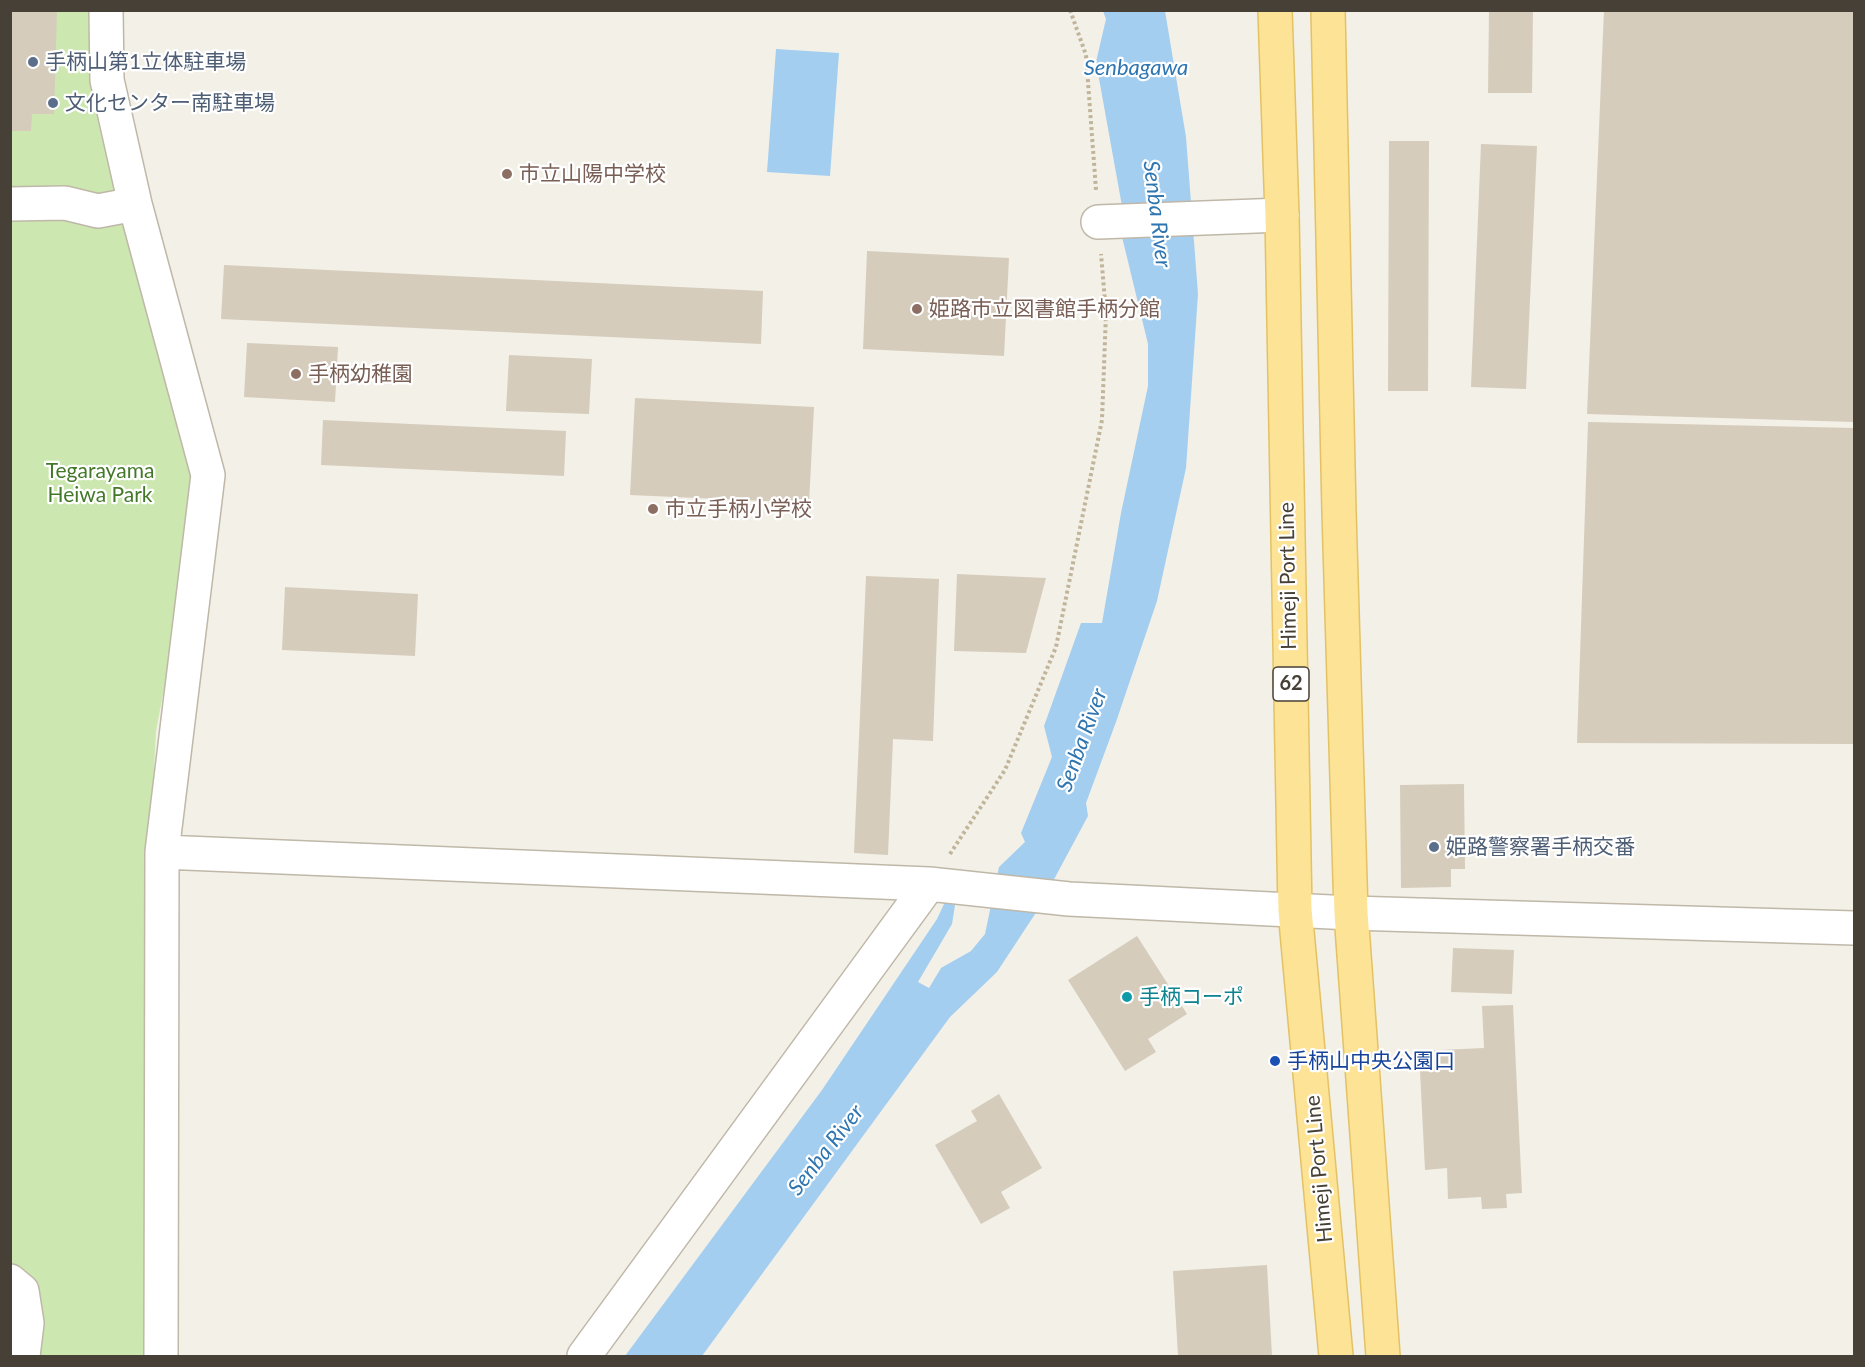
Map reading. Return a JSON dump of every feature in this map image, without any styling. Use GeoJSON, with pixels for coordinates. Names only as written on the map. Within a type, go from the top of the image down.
{"type":"FeatureCollection","features":[{"type":"Feature","properties":{"kind":"main road","name":"Himeji Port Line"},"geometry":{"type":"LineString","coordinates":[[1275,10],[1282,215],[1295,910],[1336,1356]]}},
{"type":"Feature","properties":{"kind":"main road"},"geometry":{"type":"LineString","coordinates":[[1328,10],[1351,913],[1383,1356]]}},
{"type":"Feature","properties":{"kind":"street"},"geometry":{"type":"LineString","coordinates":[[106,10],[107,80],[135,204],[208,475],[162,852],[161,1356]]}},
{"type":"Feature","properties":{"kind":"street"},"geometry":{"type":"LineString","coordinates":[[10,204],[64,202],[98,211],[135,204]]}},
{"type":"Feature","properties":{"kind":"street"},"geometry":{"type":"LineString","coordinates":[[1098,222],[1282,215]]}},
{"type":"Feature","properties":{"kind":"street"},"geometry":{"type":"LineString","coordinates":[[162,852],[930,884],[1069,899],[1351,913],[1854,928]]}},
{"type":"Feature","properties":{"kind":"street"},"geometry":{"type":"LineString","coordinates":[[584,1356],[930,884]]}},
{"type":"Feature","properties":{"kind":"street"},"geometry":{"type":"LineString","coordinates":[[10,1281],[22,1291],[27,1323],[23,1356]]}},
{"type":"Feature","properties":{"kind":"path"},"geometry":{"type":"LineString","coordinates":[[930,884],[1005,770],[1056,647],[1102,420],[1106,313],[1086,56],[1070,10]]}},
{"type":"Feature","properties":{"kind":"green space","name":"Tegarayama Heiwa Park"},"geometry":{"type":"Polygon","coordinates":[[[10,11],[91,11],[91,76],[100,130],[191,471],[187,568],[156,731],[149,862],[158,1356],[11,1356],[10,11]]]}},
{"type":"Feature","properties":{"kind":"water","name":"Senbagawa"},"geometry":{"type":"Polygon","coordinates":[[[1103,11],[1165,11],[1186,137],[1198,294],[1186,468],[1157,601],[1086,803],[1088,816],[1037,911],[997,972],[950,1017],[702,1356],[625,1356],[822,1090],[937,919],[961,868],[952,924],[918,982],[929,988],[941,968],[971,951],[985,934],[999,867],[1025,842],[1021,833],[1052,757],[1044,726],[1081,623],[1102,623],[1121,513],[1148,386],[1148,344],[1115,208],[1122,206],[1096,62],[1106,19],[1103,11]]]}},
{"type":"Feature","properties":{"kind":"water"},"geometry":{"type":"Polygon","coordinates":[[[776,49],[839,53],[830,176],[767,172],[776,49]]]}},
{"type":"Feature","properties":{"kind":"building","name":"手柄山第1立体駐車場"},"geometry":{"type":"Polygon","coordinates":[[[10,10],[57,10],[54,114],[32,114],[31,131],[10,131],[10,10]]]}},
{"type":"Feature","properties":{"kind":"building"},"geometry":{"type":"Polygon","coordinates":[[[1489,10],[1533,10],[1532,93],[1488,93],[1489,10]]]}},
{"type":"Feature","properties":{"kind":"building"},"geometry":{"type":"Polygon","coordinates":[[[1604,10],[1854,10],[1854,422],[1587,414],[1604,10]]]}},
{"type":"Feature","properties":{"kind":"building"},"geometry":{"type":"Polygon","coordinates":[[[1389,141],[1429,141],[1428,391],[1388,391],[1389,141]]]}},
{"type":"Feature","properties":{"kind":"building"},"geometry":{"type":"Polygon","coordinates":[[[1481,144],[1537,146],[1526,389],[1471,387],[1481,144]]]}},
{"type":"Feature","properties":{"kind":"building"},"geometry":{"type":"Polygon","coordinates":[[[867,251],[1009,258],[1004,356],[863,349],[867,251]]]}},
{"type":"Feature","properties":{"kind":"building"},"geometry":{"type":"Polygon","coordinates":[[[224,265],[763,291],[761,344],[221,319],[224,265]]]}},
{"type":"Feature","properties":{"kind":"building"},"geometry":{"type":"Polygon","coordinates":[[[247,343],[338,347],[335,402],[244,397],[247,343]]]}},
{"type":"Feature","properties":{"kind":"building"},"geometry":{"type":"Polygon","coordinates":[[[509,355],[592,359],[589,414],[506,411],[509,355]]]}},
{"type":"Feature","properties":{"kind":"building"},"geometry":{"type":"Polygon","coordinates":[[[635,398],[814,407],[809,503],[630,495],[635,398]]]}},
{"type":"Feature","properties":{"kind":"building"},"geometry":{"type":"Polygon","coordinates":[[[323,420],[566,431],[564,476],[321,465],[323,420]]]}},
{"type":"Feature","properties":{"kind":"building"},"geometry":{"type":"Polygon","coordinates":[[[1588,422],[1854,428],[1854,744],[1577,743],[1588,422]]]}},
{"type":"Feature","properties":{"kind":"building"},"geometry":{"type":"Polygon","coordinates":[[[957,574],[1046,578],[1026,653],[954,651],[957,574]]]}},
{"type":"Feature","properties":{"kind":"building"},"geometry":{"type":"Polygon","coordinates":[[[866,576],[939,579],[933,741],[893,739],[888,855],[854,853],[866,576]]]}},
{"type":"Feature","properties":{"kind":"building"},"geometry":{"type":"Polygon","coordinates":[[[285,587],[418,594],[415,656],[282,650],[285,587]]]}},
{"type":"Feature","properties":{"kind":"building"},"geometry":{"type":"Polygon","coordinates":[[[1464,784],[1465,869],[1451,869],[1451,887],[1401,888],[1400,785],[1464,784]]]}},
{"type":"Feature","properties":{"kind":"building","name":"手柄コーポ"},"geometry":{"type":"Polygon","coordinates":[[[1137,936],[1187,1014],[1148,1039],[1156,1052],[1125,1071],[1068,980],[1137,936]]]}},
{"type":"Feature","properties":{"kind":"building"},"geometry":{"type":"Polygon","coordinates":[[[1453,948],[1514,950],[1512,994],[1451,992],[1453,948]]]}},
{"type":"Feature","properties":{"kind":"building"},"geometry":{"type":"Polygon","coordinates":[[[1513,1005],[1522,1193],[1506,1194],[1507,1208],[1482,1209],[1481,1197],[1448,1199],[1447,1168],[1425,1170],[1419,1051],[1484,1048],[1482,1006],[1513,1005]]]}},
{"type":"Feature","properties":{"kind":"building"},"geometry":{"type":"Polygon","coordinates":[[[999,1094],[1042,1168],[1001,1192],[1010,1208],[981,1224],[935,1145],[977,1121],[971,1111],[999,1094]]]}},
{"type":"Feature","properties":{"kind":"building"},"geometry":{"type":"Polygon","coordinates":[[[1267,1265],[1272,1356],[1178,1356],[1173,1271],[1267,1265]]]}},
{"type":"Feature","properties":{"kind":"place","name":"手柄山第1立体駐車場"},"geometry":{"type":"Point","coordinates":[33,62]}},
{"type":"Feature","properties":{"kind":"place","name":"文化センター南駐車場"},"geometry":{"type":"Point","coordinates":[53,103]}},
{"type":"Feature","properties":{"kind":"place","name":"市立山陽中学校"},"geometry":{"type":"Point","coordinates":[507,174]}},
{"type":"Feature","properties":{"kind":"place","name":"姫路市立図書館手柄分館"},"geometry":{"type":"Point","coordinates":[917,309]}},
{"type":"Feature","properties":{"kind":"place","name":"手柄幼稚園"},"geometry":{"type":"Point","coordinates":[296,374]}},
{"type":"Feature","properties":{"kind":"place","name":"市立手柄小学校"},"geometry":{"type":"Point","coordinates":[653,509]}},
{"type":"Feature","properties":{"kind":"place","name":"姫路警察署手柄交番"},"geometry":{"type":"Point","coordinates":[1434,847]}},
{"type":"Feature","properties":{"kind":"place","name":"手柄コーポ"},"geometry":{"type":"Point","coordinates":[1127,997]}},
{"type":"Feature","properties":{"kind":"place","name":"手柄山中央公園口"},"geometry":{"type":"Point","coordinates":[1275,1061]}},
{"type":"Feature","properties":{"kind":"water label","name":"Senba River"},"geometry":{"type":"Point","coordinates":[1157,214]}},
{"type":"Feature","properties":{"kind":"water label","name":"Senba River"},"geometry":{"type":"Point","coordinates":[1082,740]}},
{"type":"Feature","properties":{"kind":"water label","name":"Senba River"},"geometry":{"type":"Point","coordinates":[826,1150]}}]}
